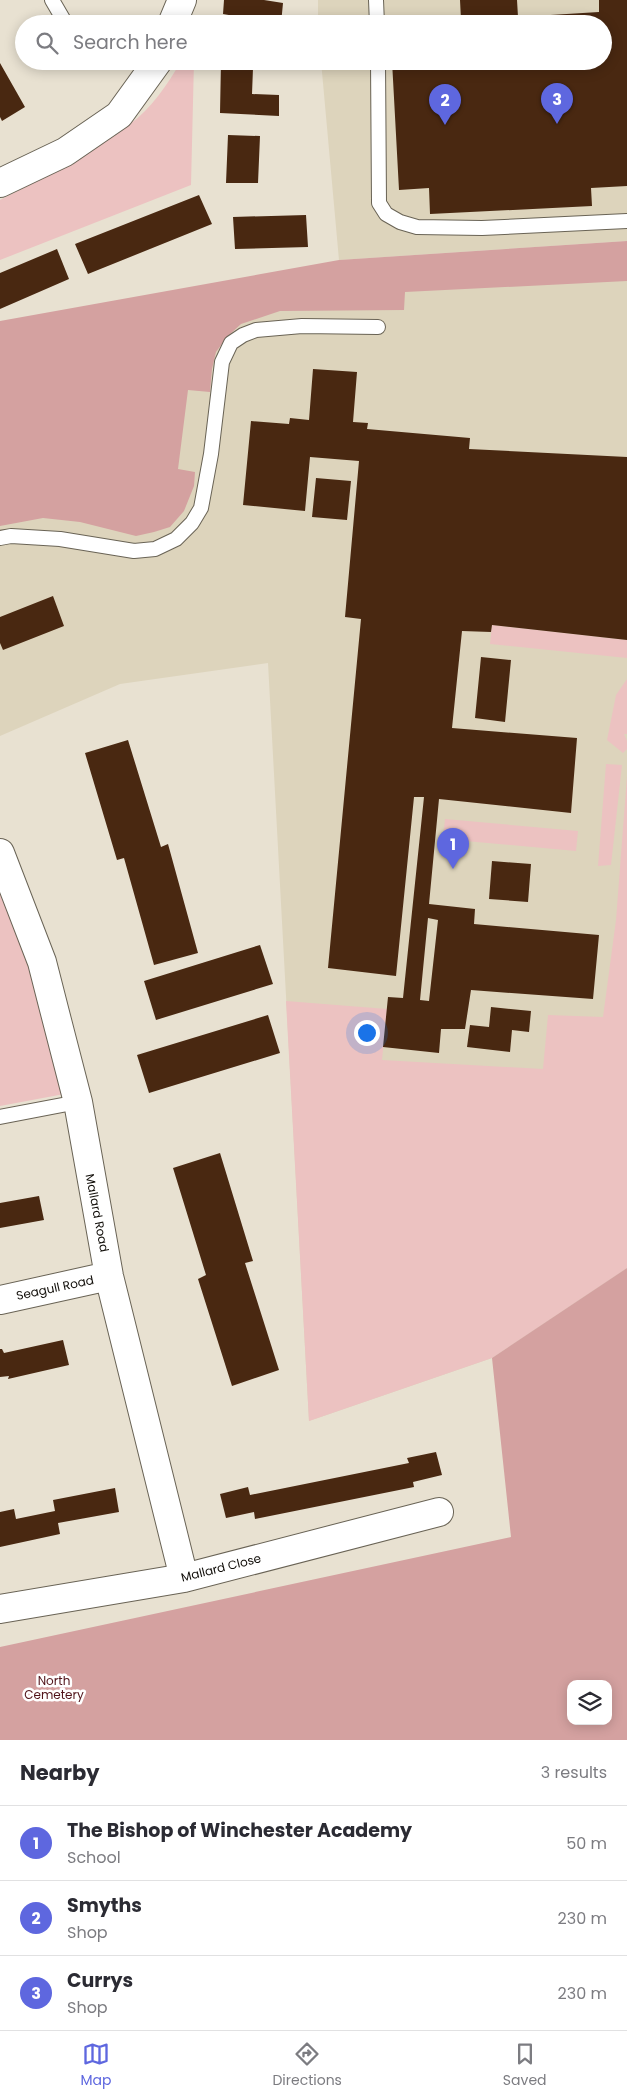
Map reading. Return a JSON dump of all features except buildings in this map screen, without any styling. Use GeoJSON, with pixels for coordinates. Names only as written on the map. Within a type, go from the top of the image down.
{"type":"FeatureCollection","features":[{"type":"Feature","properties":{"kind":"street"},"geometry":{"type":"LineString","coordinates":[[176,15],[182,0]]}},
{"type":"Feature","properties":{"kind":"street"},"geometry":{"type":"LineString","coordinates":[[0,183],[65,152],[119,115],[152,70]]}},
{"type":"Feature","properties":{"kind":"street","name":"Mallard Road"},"geometry":{"type":"LineString","coordinates":[[0,853],[42,962],[78,1102],[109,1276],[184,1578]]}},
{"type":"Feature","properties":{"kind":"street","name":"Seagull Road"},"geometry":{"type":"LineString","coordinates":[[0,1300],[109,1276]]}},
{"type":"Feature","properties":{"kind":"street","name":"Mallard Close"},"geometry":{"type":"LineString","coordinates":[[0,1609],[184,1578],[439,1512]]}},
{"type":"Feature","properties":{"kind":"lane"},"geometry":{"type":"LineString","coordinates":[[52,0],[61,15]]}},
{"type":"Feature","properties":{"kind":"lane"},"geometry":{"type":"LineString","coordinates":[[376,0],[377,15]]}},
{"type":"Feature","properties":{"kind":"lane"},"geometry":{"type":"LineString","coordinates":[[378,70],[379,203],[386,214],[400,222],[417,227],[482,228],[627,221]]}},
{"type":"Feature","properties":{"kind":"lane"},"geometry":{"type":"LineString","coordinates":[[0,538],[11,536],[60,539],[134,551],[155,549],[176,539],[192,523],[200,508],[211,454],[222,362],[231,344],[243,335],[256,330],[302,326],[378,327]]}},
{"type":"Feature","properties":{"kind":"lane"},"geometry":{"type":"LineString","coordinates":[[0,1117],[78,1102]]}},
{"type":"Feature","properties":{"kind":"shaded area"},"geometry":{"type":"Polygon","coordinates":[[[318,0],[627,0],[627,241],[339,260],[322,70],[612,70],[612,15],[318,15],[318,0]]]}},
{"type":"Feature","properties":{"kind":"shaded area"},"geometry":{"type":"Polygon","coordinates":[[[175,70],[194,70],[191,185],[0,260],[0,200],[83,156],[115,135],[145,111],[175,70]]]}},
{"type":"Feature","properties":{"kind":"shaded area"},"geometry":{"type":"Polygon","coordinates":[[[627,264],[627,1268],[492,1358],[309,1421],[268,663],[120,684],[0,736],[0,337],[627,264]]]}},
{"type":"Feature","properties":{"kind":"shaded area"},"geometry":{"type":"Polygon","coordinates":[[[492,625],[627,640],[627,658],[490,644],[492,625]]]}},
{"type":"Feature","properties":{"kind":"shaded area"},"geometry":{"type":"Polygon","coordinates":[[[627,679],[627,734],[624,734],[627,741],[627,749],[623,753],[607,740],[616,695],[627,679]]]}},
{"type":"Feature","properties":{"kind":"shaded area"},"geometry":{"type":"Polygon","coordinates":[[[606,764],[622,765],[611,865],[598,866],[606,764]]]}},
{"type":"Feature","properties":{"kind":"shaded area"},"geometry":{"type":"Polygon","coordinates":[[[627,776],[627,1268],[492,1358],[309,1421],[286,1001],[387,1009],[382,1060],[543,1069],[548,1015],[603,1017],[616,920],[627,776]]]}},
{"type":"Feature","properties":{"kind":"shaded area"},"geometry":{"type":"Polygon","coordinates":[[[445,819],[578,831],[576,851],[443,839],[445,819]]]}},
{"type":"Feature","properties":{"kind":"shaded area"},"geometry":{"type":"Polygon","coordinates":[[[0,853],[75,1092],[0,1106],[0,853]]]}},
{"type":"Feature","properties":{"kind":"green space"},"geometry":{"type":"Polygon","coordinates":[[[627,241],[627,281],[405,292],[404,310],[280,311],[241,324],[227,337],[216,352],[210,392],[188,390],[178,469],[195,472],[194,486],[184,511],[170,527],[136,536],[80,522],[43,518],[0,526],[0,321],[339,260],[627,241]]]}},
{"type":"Feature","properties":{"kind":"green space","name":"North Cemetery"},"geometry":{"type":"Polygon","coordinates":[[[627,1268],[627,1740],[0,1740],[0,1647],[511,1537],[492,1358],[627,1268]]]}},
{"type":"Feature","properties":{"kind":"place","name":"Currys"},"geometry":{"type":"Point","coordinates":[557,124]}},
{"type":"Feature","properties":{"kind":"place","name":"Smyths"},"geometry":{"type":"Point","coordinates":[445,125]}},
{"type":"Feature","properties":{"kind":"place","name":"The Bishop of Winchester Academy"},"geometry":{"type":"Point","coordinates":[453,869]}}]}
